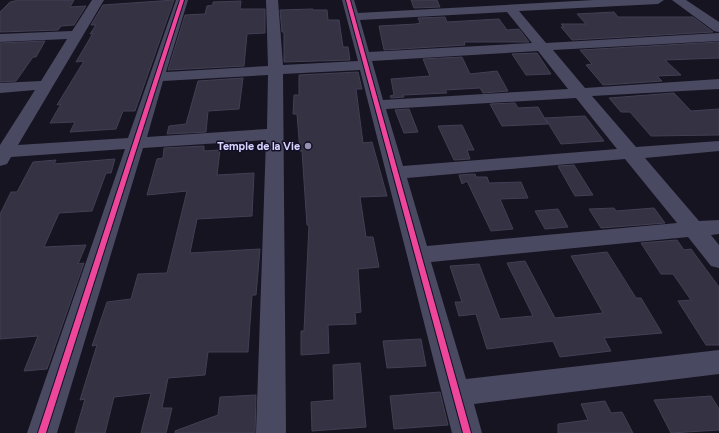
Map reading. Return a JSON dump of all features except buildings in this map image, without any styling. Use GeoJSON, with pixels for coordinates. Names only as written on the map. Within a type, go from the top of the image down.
{"type":"FeatureCollection","features":[{"type":"Feature","properties":{"kind":"street"},"geometry":{"type":"LineString","coordinates":[[2,155],[47,85],[98,0]]}},
{"type":"Feature","properties":{"kind":"street"},"geometry":{"type":"LineString","coordinates":[[42,433],[182,0]]}},
{"type":"Feature","properties":{"kind":"street"},"geometry":{"type":"LineString","coordinates":[[271,433],[276,71],[272,0]]}},
{"type":"Feature","properties":{"kind":"street"},"geometry":{"type":"LineString","coordinates":[[448,0],[454,12]]}},
{"type":"Feature","properties":{"kind":"street"},"geometry":{"type":"LineString","coordinates":[[467,433],[351,8],[454,12],[658,0]]}},
{"type":"Feature","properties":{"kind":"street"},"geometry":{"type":"LineString","coordinates":[[678,0],[719,28]]}},
{"type":"Feature","properties":{"kind":"street"},"geometry":{"type":"LineString","coordinates":[[510,8],[719,260]]}},
{"type":"Feature","properties":{"kind":"street"},"geometry":{"type":"LineString","coordinates":[[0,38],[76,35]]}},
{"type":"Feature","properties":{"kind":"street"},"geometry":{"type":"LineString","coordinates":[[157,77],[276,71],[365,61],[541,47],[719,37]]}},
{"type":"Feature","properties":{"kind":"street"},"geometry":{"type":"LineString","coordinates":[[377,105],[719,84]]}},
{"type":"Feature","properties":{"kind":"street"},"geometry":{"type":"LineString","coordinates":[[0,88],[47,85]]}},
{"type":"Feature","properties":{"kind":"street"},"geometry":{"type":"LineString","coordinates":[[2,155],[136,142],[275,134]]}},
{"type":"Feature","properties":{"kind":"street"},"geometry":{"type":"LineString","coordinates":[[396,173],[719,146]]}},
{"type":"Feature","properties":{"kind":"street"},"geometry":{"type":"LineString","coordinates":[[418,255],[719,227]]}},
{"type":"Feature","properties":{"kind":"street"},"geometry":{"type":"LineString","coordinates":[[456,393],[719,362]]}},
{"type":"Feature","properties":{"kind":"cycle path"},"geometry":{"type":"LineString","coordinates":[[42,433],[182,0]]}},
{"type":"Feature","properties":{"kind":"cycle path"},"geometry":{"type":"LineString","coordinates":[[348,0],[467,433]]}},
{"type":"Feature","properties":{"kind":"place","name":"Temple de la Vie"},"geometry":{"type":"Point","coordinates":[308,146]}}]}
